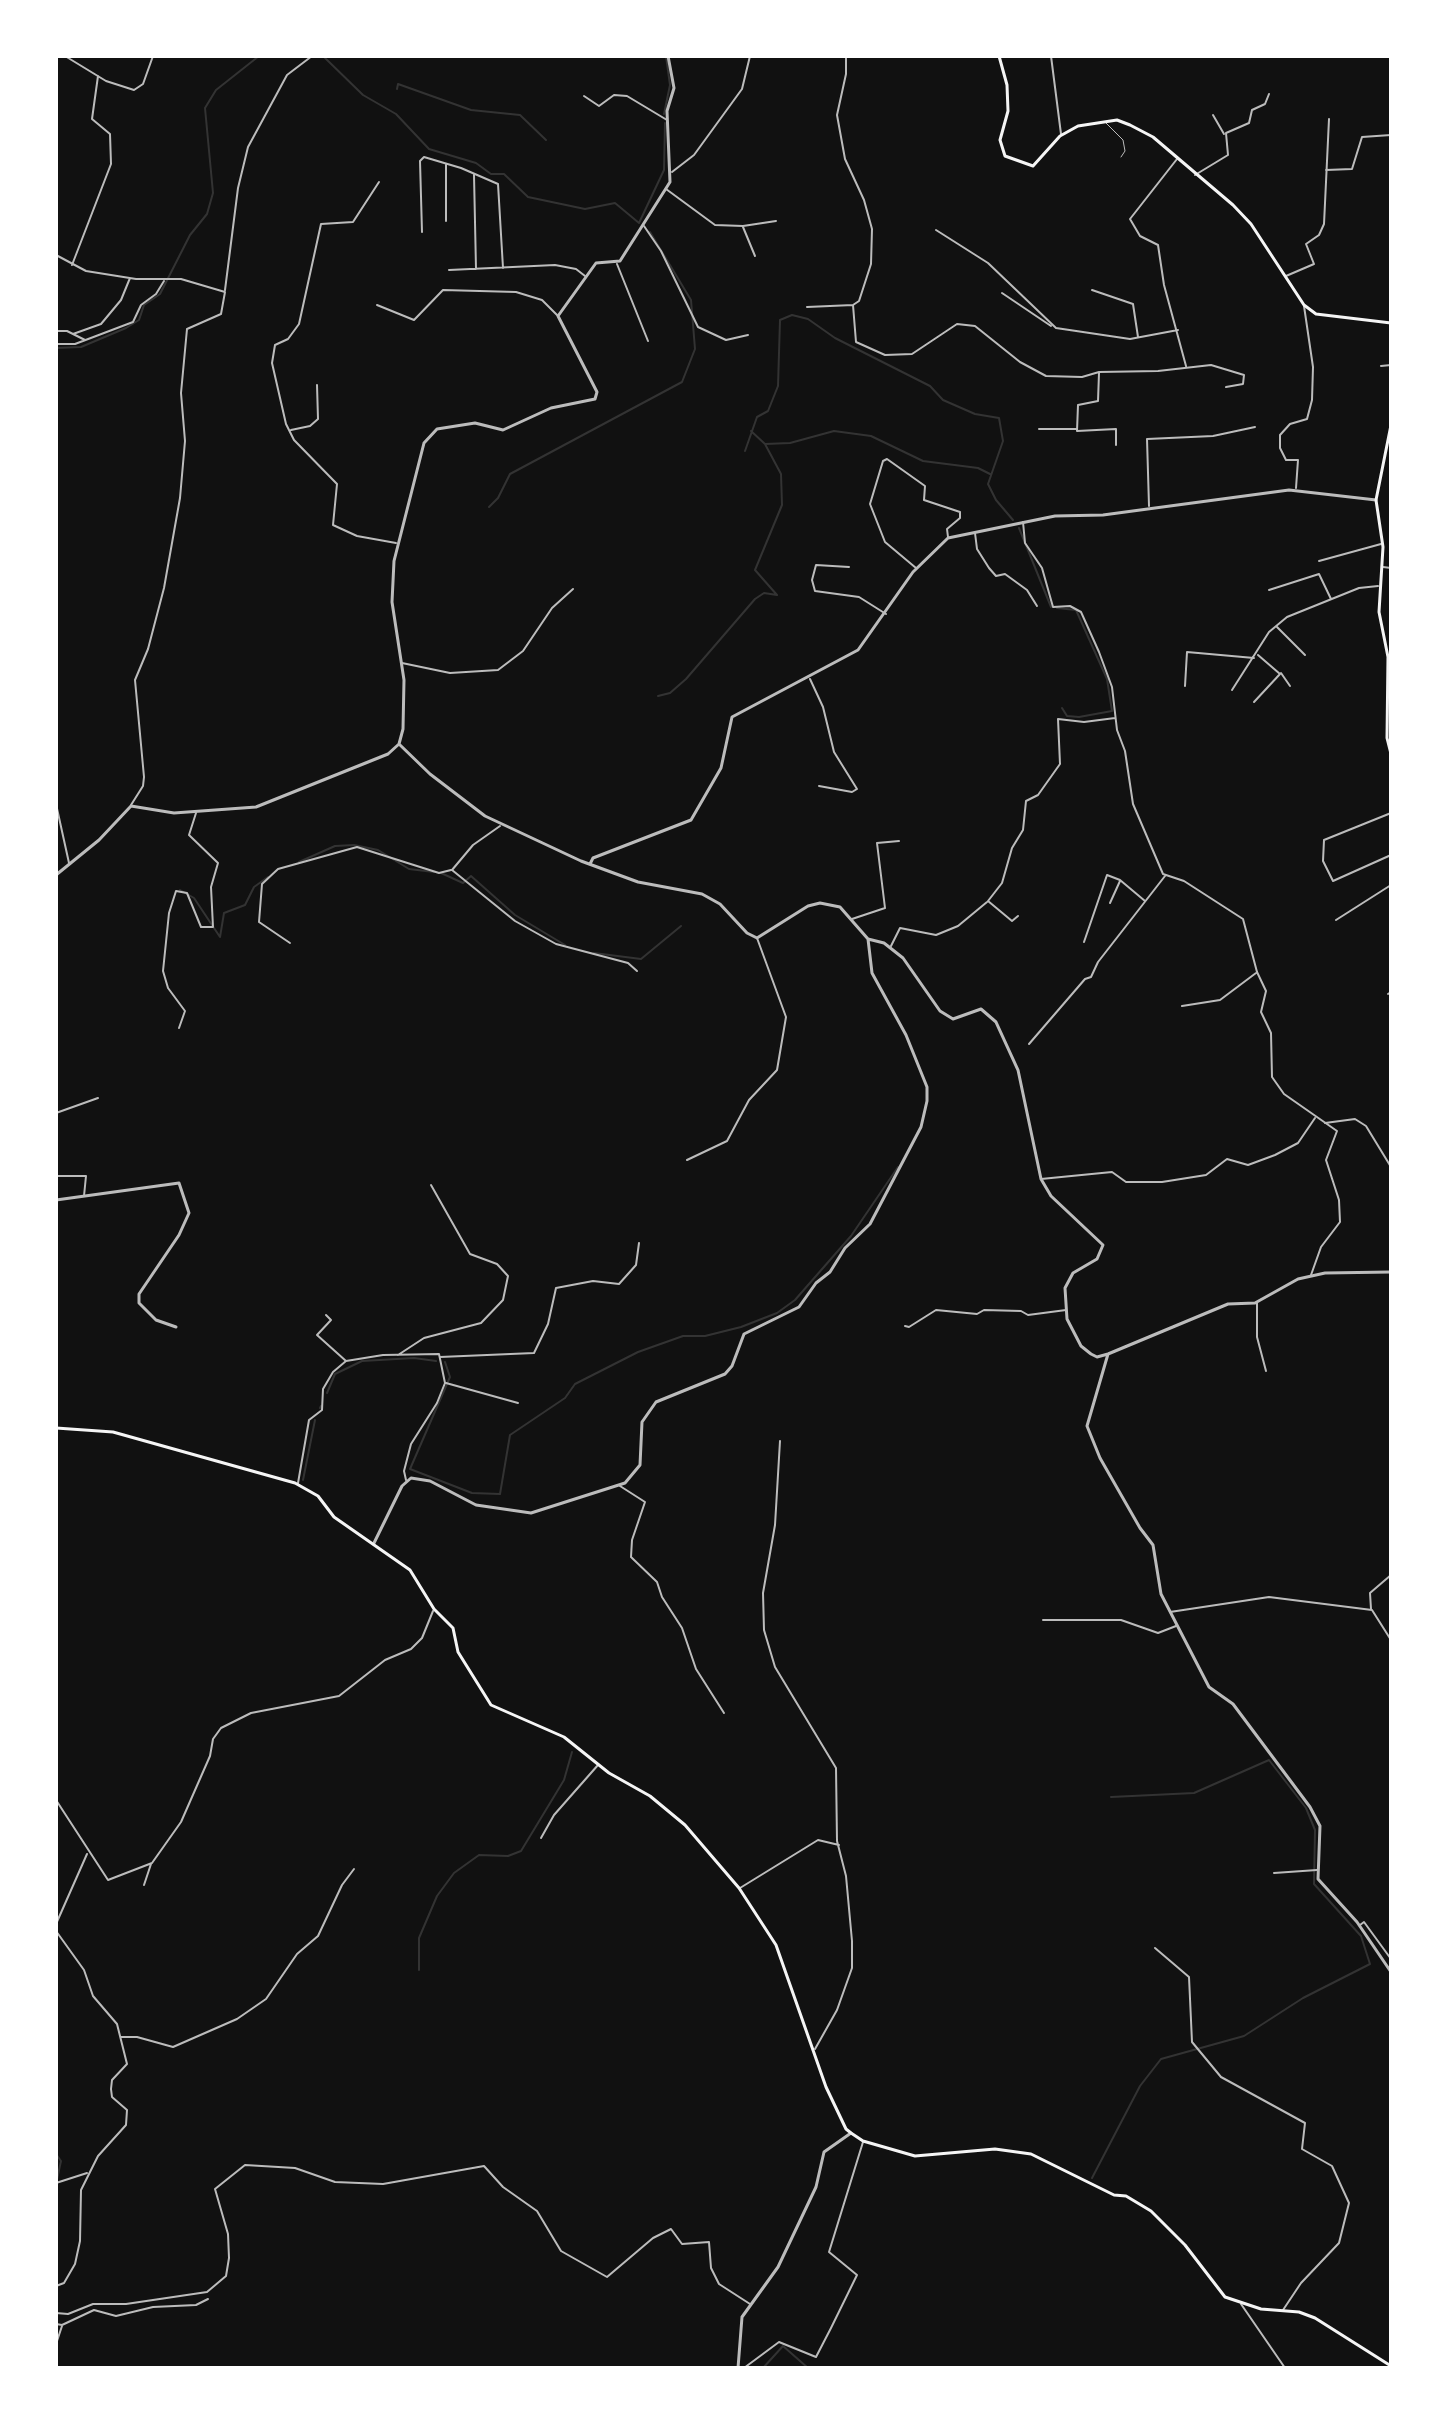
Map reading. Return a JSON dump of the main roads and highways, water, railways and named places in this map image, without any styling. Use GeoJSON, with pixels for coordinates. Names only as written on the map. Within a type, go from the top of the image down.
{"type":"FeatureCollection","features":[{"type":"Feature","properties":{"kind":"main road"},"geometry":{"type":"LineString","coordinates":[[999,56],[1007,85],[1008,111],[1000,140],[1005,156],[1033,166],[1062,135],[1078,126],[1117,120],[1130,125],[1153,137],[1251,224],[1304,305],[1326,317],[1391,323]]}},
{"type":"Feature","properties":{"kind":"main road"},"geometry":{"type":"LineString","coordinates":[[1391,425],[1376,500],[1382,544],[1379,586],[1388,657],[1387,738],[1391,754]]}},
{"type":"Feature","properties":{"kind":"main road"},"geometry":{"type":"LineString","coordinates":[[56,1428],[113,1432],[297,1484],[318,1496],[334,1517],[410,1570],[434,1609],[453,1628],[458,1652],[491,1705],[564,1737],[675,1815],[739,1888],[776,1945],[835,2110],[851,2133],[863,2141],[915,2156],[995,2149],[1031,2154],[1114,2195],[1126,2196],[1151,2211],[1185,2245],[1225,2297],[1240,2303],[1315,2318],[1391,2366]]}},
{"type":"Feature","properties":{"kind":"waterway"},"geometry":{"type":"LineString","coordinates":[[56,348],[81,347],[126,328],[139,320],[144,305],[160,294],[190,235],[207,214],[213,193],[205,108],[216,90],[259,56]]}},
{"type":"Feature","properties":{"kind":"waterway"},"geometry":{"type":"LineString","coordinates":[[323,56],[363,95],[396,114],[429,149],[476,163],[491,174],[504,174],[528,197],[585,209],[615,203],[639,223],[664,170],[665,123]]}},
{"type":"Feature","properties":{"kind":"waterway"},"geometry":{"type":"LineString","coordinates":[[664,114],[670,85],[666,56]]}},
{"type":"Feature","properties":{"kind":"waterway"},"geometry":{"type":"LineString","coordinates":[[397,89],[398,84],[471,110],[520,115],[546,140]]}},
{"type":"Feature","properties":{"kind":"waterway"},"geometry":{"type":"LineString","coordinates":[[489,507],[498,498],[510,474],[682,382],[695,349],[691,300],[650,232]]}},
{"type":"Feature","properties":{"kind":"waterway"},"geometry":{"type":"LineString","coordinates":[[745,451],[757,417],[768,411],[778,386],[780,320],[792,315],[808,319],[835,338],[930,386],[943,400],[975,414],[999,418],[1003,441],[988,484],[996,500],[1013,520]]}},
{"type":"Feature","properties":{"kind":"waterway"},"geometry":{"type":"LineString","coordinates":[[751,431],[765,444],[790,443],[834,431],[871,436],[923,461],[978,468],[990,474]]}},
{"type":"Feature","properties":{"kind":"waterway"},"geometry":{"type":"LineString","coordinates":[[658,696],[670,693],[686,679],[755,599],[764,593],[777,595],[755,570],[782,505],[781,474],[765,444]]}},
{"type":"Feature","properties":{"kind":"waterway"},"geometry":{"type":"LineString","coordinates":[[1019,528],[1051,607]]}},
{"type":"Feature","properties":{"kind":"waterway"},"geometry":{"type":"LineString","coordinates":[[1057,608],[1076,610],[1107,679],[1112,711],[1079,717],[1067,716],[1062,708]]}},
{"type":"Feature","properties":{"kind":"waterway"},"geometry":{"type":"LineString","coordinates":[[299,862],[335,846],[354,845],[378,850],[409,869],[434,872]]}},
{"type":"Feature","properties":{"kind":"waterway"},"geometry":{"type":"LineString","coordinates":[[441,873],[463,883],[471,876],[515,915],[565,945]]}},
{"type":"Feature","properties":{"kind":"waterway"},"geometry":{"type":"LineString","coordinates":[[180,890],[194,898],[220,937],[224,913],[245,905],[254,887],[268,877]]}},
{"type":"Feature","properties":{"kind":"waterway"},"geometry":{"type":"LineString","coordinates":[[594,953],[641,959],[681,926]]}},
{"type":"Feature","properties":{"kind":"waterway"},"geometry":{"type":"LineString","coordinates":[[445,1362],[450,1377],[410,1469],[472,1493],[500,1494],[510,1435],[565,1398],[575,1384],[638,1352],[683,1336],[705,1336],[741,1327],[777,1313],[795,1300],[851,1236],[898,1167]]}},
{"type":"Feature","properties":{"kind":"waterway"},"geometry":{"type":"LineString","coordinates":[[327,1393],[335,1374],[362,1361],[414,1358],[436,1361]]}},
{"type":"Feature","properties":{"kind":"waterway"},"geometry":{"type":"LineString","coordinates":[[303,1480],[315,1420]]}},
{"type":"Feature","properties":{"kind":"waterway"},"geometry":{"type":"LineString","coordinates":[[419,1970],[419,1938],[437,1896],[454,1873],[479,1855],[508,1856],[521,1851],[564,1780],[572,1752]]}},
{"type":"Feature","properties":{"kind":"waterway"},"geometry":{"type":"LineString","coordinates":[[1092,2178],[1140,2086],[1161,2059],[1244,2036],[1303,1998],[1370,1964],[1361,1936],[1314,1884],[1315,1830],[1306,1808],[1269,1760],[1194,1793],[1111,1797]]}},
{"type":"Feature","properties":{"kind":"waterway"},"geometry":{"type":"LineString","coordinates":[[56,2154],[61,2161],[56,2184]]}},
{"type":"Feature","properties":{"kind":"waterway"},"geometry":{"type":"LineString","coordinates":[[763,2368],[783,2346],[808,2368]]}}]}
